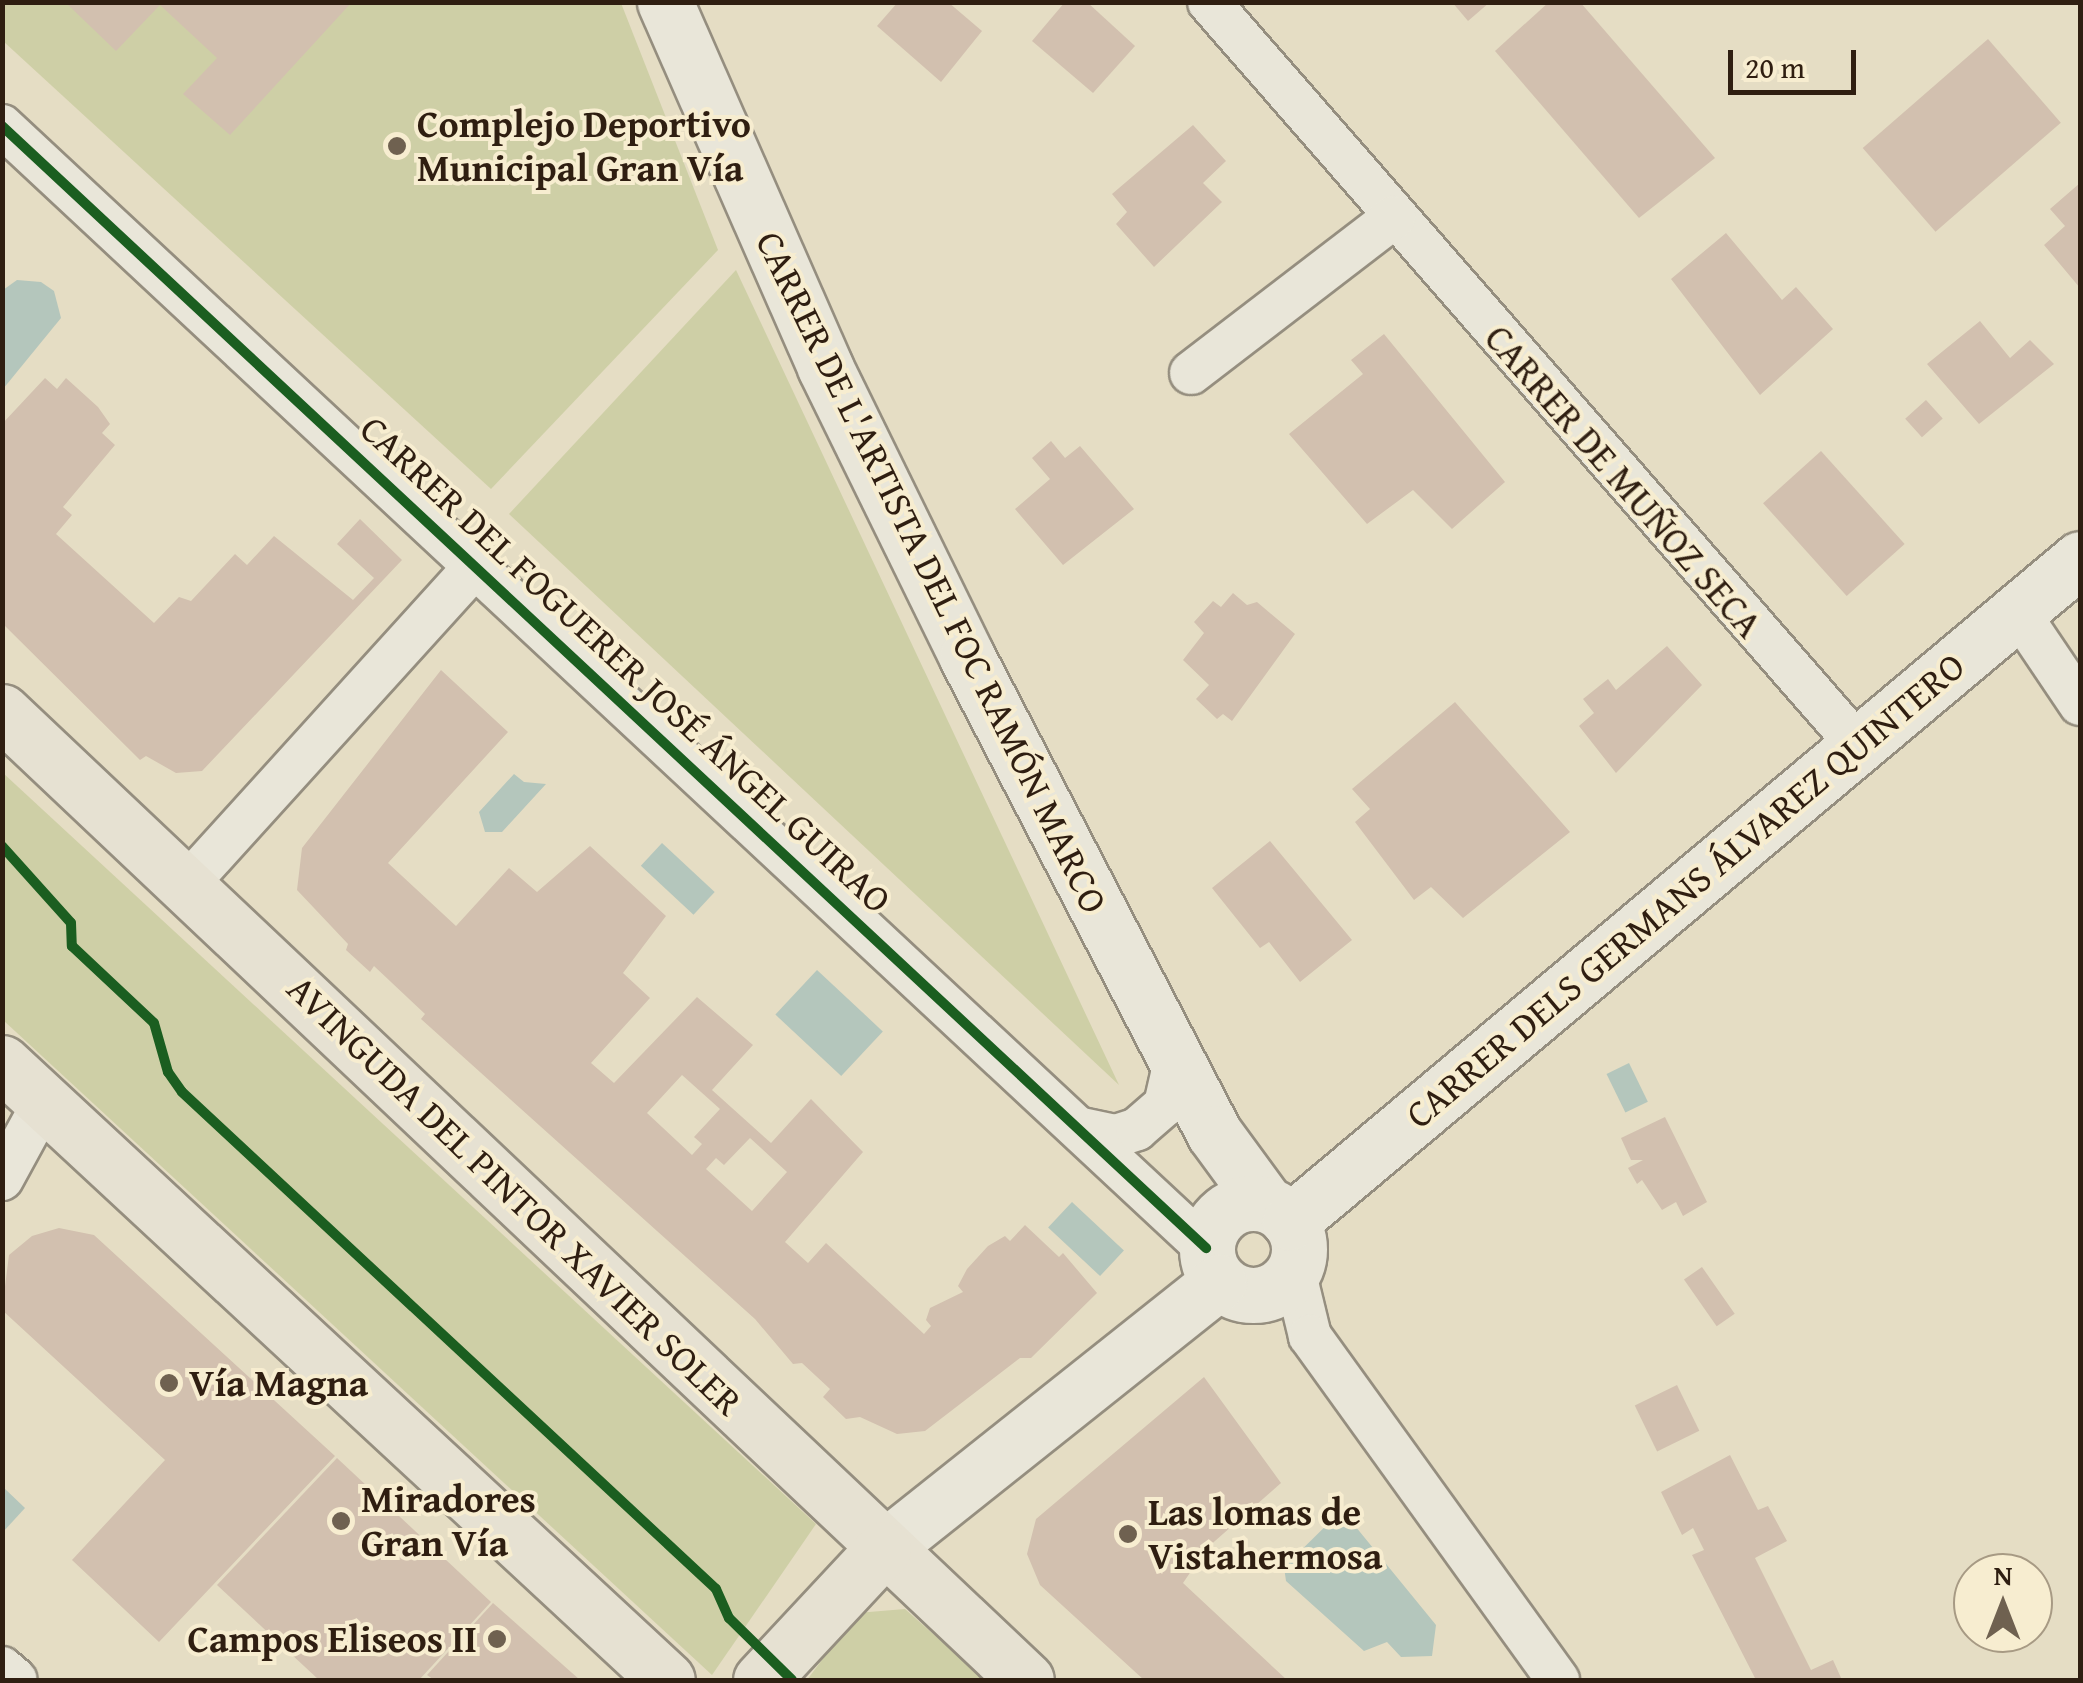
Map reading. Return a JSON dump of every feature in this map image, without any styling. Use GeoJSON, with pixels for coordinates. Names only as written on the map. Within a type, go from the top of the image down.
{"type":"FeatureCollection","features":[{"type":"Feature","properties":{"kind":"main road","name":"AVINGUDA DEL PINTOR XAVIER SOLER"},"geometry":{"type":"LineString","coordinates":[[2,712],[189,882],[883,1549],[1026,1680]]}},
{"type":"Feature","properties":{"kind":"main road"},"geometry":{"type":"LineString","coordinates":[[2,1064],[667,1680]]}},
{"type":"Feature","properties":{"kind":"main road","name":"CARRER DELS GERMANS ÁLVAREZ QUINTERO"},"geometry":{"type":"LineString","coordinates":[[761,1680],[883,1549]]}},
{"type":"Feature","properties":{"kind":"street","name":"CARRER DE L'ARTISTA DEL FOC RAMÓN MARCO"},"geometry":{"type":"LineString","coordinates":[[666,2],[825,367],[1214,1134],[1251,1239],[1310,1336],[1558,1680]]}},
{"type":"Feature","properties":{"kind":"street","name":"CARRER DE MUÑOZ SECA"},"geometry":{"type":"LineString","coordinates":[[1209,2],[1856,744]]}},
{"type":"Feature","properties":{"kind":"street","name":"CARRER DEL FOGUERER JOSÉ ÁNGEL GUIRAO"},"geometry":{"type":"LineString","coordinates":[[2,126],[1082,1128],[1251,1239]]}},
{"type":"Feature","properties":{"kind":"street"},"geometry":{"type":"LineString","coordinates":[[1191,373],[1394,217]]}},
{"type":"Feature","properties":{"kind":"street","name":"CARRER DELS GERMANS ÁLVAREZ QUINTERO"},"geometry":{"type":"LineString","coordinates":[[883,1549],[1251,1239],[2080,560]]}},
{"type":"Feature","properties":{"kind":"street"},"geometry":{"type":"LineString","coordinates":[[189,882],[476,566]]}},
{"type":"Feature","properties":{"kind":"street"},"geometry":{"type":"LineString","coordinates":[[2018,612],[2080,704]]}},
{"type":"Feature","properties":{"kind":"street"},"geometry":{"type":"LineString","coordinates":[[1082,1128],[1116,1136],[1138,1128],[1165,1105],[1175,1061]]}},
{"type":"Feature","properties":{"kind":"street"},"geometry":{"type":"LineString","coordinates":[[2,1179],[44,1102]]}},
{"type":"Feature","properties":{"kind":"street"},"geometry":{"type":"LineString","coordinates":[[2,1668],[16,1680]]}},
{"type":"Feature","properties":{"kind":"green space","name":"Complejo Deportivo Municipal Gran Vía"},"geometry":{"type":"Polygon","coordinates":[[[2,3],[621,3],[718,250],[491,489],[3,41],[2,3]]]}},
{"type":"Feature","properties":{"kind":"green space"},"geometry":{"type":"Polygon","coordinates":[[[736,270],[1119,1085],[509,514],[736,270]]]}},
{"type":"Feature","properties":{"kind":"green space"},"geometry":{"type":"Polygon","coordinates":[[[3,773],[816,1524],[712,1675],[3,1020],[3,773]]]}},
{"type":"Feature","properties":{"kind":"green space"},"geometry":{"type":"Polygon","coordinates":[[[905,1609],[985,1680],[807,1680],[857,1613],[905,1609]]]}},
{"type":"Feature","properties":{"kind":"shaded area"},"geometry":{"type":"Polygon","coordinates":[[[17,280],[41,282],[54,291],[61,318],[3,389],[3,290],[17,280]]]}},
{"type":"Feature","properties":{"kind":"shaded area"},"geometry":{"type":"Polygon","coordinates":[[[514,774],[524,782],[546,784],[502,832],[485,832],[479,812],[514,774]]]}},
{"type":"Feature","properties":{"kind":"shaded area"},"geometry":{"type":"Polygon","coordinates":[[[662,843],[715,892],[694,915],[641,866],[662,843]]]}},
{"type":"Feature","properties":{"kind":"shaded area"},"geometry":{"type":"Polygon","coordinates":[[[817,970],[883,1031],[841,1076],[775,1015],[817,970]]]}},
{"type":"Feature","properties":{"kind":"shaded area"},"geometry":{"type":"Polygon","coordinates":[[[1629,1063],[1648,1102],[1625,1113],[1607,1074],[1629,1063]]]}},
{"type":"Feature","properties":{"kind":"shaded area"},"geometry":{"type":"Polygon","coordinates":[[[1072,1202],[1124,1250],[1100,1276],[1048,1228],[1072,1202]]]}},
{"type":"Feature","properties":{"kind":"shaded area"},"geometry":{"type":"Polygon","coordinates":[[[3,1487],[25,1508],[2,1532],[3,1487]]]}},
{"type":"Feature","properties":{"kind":"shaded area"},"geometry":{"type":"Polygon","coordinates":[[[1342,1510],[1436,1625],[1432,1656],[1401,1657],[1387,1642],[1364,1651],[1286,1581],[1284,1567],[1342,1510]]]}},
{"type":"Feature","properties":{"kind":"building"},"geometry":{"type":"Polygon","coordinates":[[[65,2],[352,2],[230,135],[183,94],[217,58],[160,5],[116,51],[65,2]]]}},
{"type":"Feature","properties":{"kind":"building"},"geometry":{"type":"Polygon","coordinates":[[[898,2],[948,2],[982,31],[941,82],[877,26],[898,2]]]}},
{"type":"Feature","properties":{"kind":"building"},"geometry":{"type":"Polygon","coordinates":[[[1065,2],[1087,2],[1135,46],[1093,93],[1032,41],[1065,2]]]}},
{"type":"Feature","properties":{"kind":"building"},"geometry":{"type":"Polygon","coordinates":[[[1452,2],[1490,2],[1468,21],[1452,2]]]}},
{"type":"Feature","properties":{"kind":"building"},"geometry":{"type":"Polygon","coordinates":[[[1549,2],[1580,2],[1715,158],[1639,218],[1495,51],[1549,2]]]}},
{"type":"Feature","properties":{"kind":"building"},"geometry":{"type":"Polygon","coordinates":[[[1988,39],[2061,123],[1936,232],[1863,148],[1988,39]]]}},
{"type":"Feature","properties":{"kind":"building"},"geometry":{"type":"Polygon","coordinates":[[[1193,125],[1226,161],[1203,183],[1222,202],[1154,267],[1116,224],[1127,212],[1112,194],[1193,125]]]}},
{"type":"Feature","properties":{"kind":"building"},"geometry":{"type":"Polygon","coordinates":[[[2080,183],[2080,288],[2044,245],[2065,226],[2050,209],[2080,183]]]}},
{"type":"Feature","properties":{"kind":"building"},"geometry":{"type":"Polygon","coordinates":[[[1726,233],[1782,300],[1796,287],[1833,329],[1760,395],[1671,279],[1726,233]]]}},
{"type":"Feature","properties":{"kind":"building"},"geometry":{"type":"Polygon","coordinates":[[[1980,321],[2010,358],[2030,340],[2054,364],[1979,424],[1927,364],[1980,321]]]}},
{"type":"Feature","properties":{"kind":"building"},"geometry":{"type":"Polygon","coordinates":[[[1384,334],[1505,482],[1452,529],[1413,490],[1367,524],[1289,434],[1363,374],[1351,360],[1384,334]]]}},
{"type":"Feature","properties":{"kind":"building"},"geometry":{"type":"Polygon","coordinates":[[[45,378],[57,389],[66,378],[98,407],[110,424],[102,433],[115,445],[63,507],[72,515],[56,534],[154,623],[179,597],[191,601],[235,554],[247,565],[274,536],[353,600],[374,578],[337,544],[360,519],[402,560],[202,771],[176,773],[146,756],[140,760],[2,623],[2,424],[45,378]]]}},
{"type":"Feature","properties":{"kind":"building"},"geometry":{"type":"Polygon","coordinates":[[[1926,400],[1943,419],[1922,437],[1905,419],[1926,400]]]}},
{"type":"Feature","properties":{"kind":"building"},"geometry":{"type":"Polygon","coordinates":[[[1051,441],[1065,458],[1080,446],[1134,509],[1063,565],[1015,509],[1050,479],[1032,458],[1051,441]]]}},
{"type":"Feature","properties":{"kind":"building"},"geometry":{"type":"Polygon","coordinates":[[[1821,451],[1905,544],[1847,596],[1763,503],[1821,451]]]}},
{"type":"Feature","properties":{"kind":"building"},"geometry":{"type":"Polygon","coordinates":[[[1233,593],[1247,605],[1257,602],[1295,634],[1232,721],[1223,714],[1217,719],[1196,699],[1209,685],[1183,660],[1204,633],[1194,622],[1213,601],[1221,607],[1233,593]]]}},
{"type":"Feature","properties":{"kind":"building"},"geometry":{"type":"Polygon","coordinates":[[[1667,646],[1702,685],[1616,773],[1579,726],[1594,713],[1583,699],[1608,679],[1616,690],[1667,646]]]}},
{"type":"Feature","properties":{"kind":"building"},"geometry":{"type":"Polygon","coordinates":[[[441,670],[508,732],[388,863],[456,926],[509,868],[537,892],[590,846],[666,916],[623,973],[650,998],[591,1063],[614,1083],[697,997],[753,1045],[712,1090],[771,1143],[811,1099],[863,1152],[785,1242],[808,1263],[826,1243],[924,1334],[931,1326],[926,1320],[930,1308],[963,1292],[958,1286],[967,1269],[988,1246],[1005,1236],[1010,1241],[1025,1225],[1059,1257],[1063,1253],[1097,1293],[1031,1358],[1020,1358],[925,1431],[897,1434],[860,1417],[846,1419],[823,1397],[830,1389],[802,1363],[793,1364],[755,1319],[421,1019],[425,1014],[374,966],[370,972],[346,950],[348,944],[297,890],[302,848],[441,670]],[[682,1075],[647,1113],[692,1155],[702,1144],[694,1137],[720,1109],[682,1075]],[[750,1138],[724,1165],[716,1158],[706,1169],[752,1211],[787,1172],[750,1138]]]}},
{"type":"Feature","properties":{"kind":"building"},"geometry":{"type":"Polygon","coordinates":[[[1455,702],[1570,832],[1463,918],[1431,887],[1414,900],[1355,822],[1370,809],[1352,789],[1455,702]]]}},
{"type":"Feature","properties":{"kind":"building"},"geometry":{"type":"Polygon","coordinates":[[[1270,841],[1352,940],[1300,982],[1269,942],[1260,948],[1212,888],[1270,841]]]}},
{"type":"Feature","properties":{"kind":"building"},"geometry":{"type":"Polygon","coordinates":[[[1665,1117],[1707,1202],[1683,1216],[1676,1202],[1662,1210],[1642,1180],[1637,1184],[1628,1168],[1643,1160],[1631,1160],[1621,1138],[1665,1117]]]}},
{"type":"Feature","properties":{"kind":"building","name":"Vía Magna"},"geometry":{"type":"Polygon","coordinates":[[[59,1228],[94,1235],[335,1456],[159,1642],[72,1560],[165,1460],[2,1310],[9,1255],[32,1236],[59,1228]]]}},
{"type":"Feature","properties":{"kind":"building"},"geometry":{"type":"Polygon","coordinates":[[[1702,1267],[1735,1314],[1717,1326],[1684,1280],[1702,1267]]]}},
{"type":"Feature","properties":{"kind":"building","name":"Las lomas de Vistahermosa"},"geometry":{"type":"Polygon","coordinates":[[[1204,1377],[1281,1483],[1207,1548],[1183,1583],[1287,1680],[1144,1680],[1040,1585],[1027,1554],[1036,1519],[1204,1377]]]}},
{"type":"Feature","properties":{"kind":"building"},"geometry":{"type":"Polygon","coordinates":[[[1677,1385],[1699,1431],[1657,1451],[1635,1406],[1677,1385]]]}},
{"type":"Feature","properties":{"kind":"building"},"geometry":{"type":"Polygon","coordinates":[[[1730,1455],[1758,1510],[1768,1506],[1787,1541],[1755,1558],[1811,1670],[1833,1660],[1842,1680],[1756,1680],[1692,1555],[1704,1550],[1693,1528],[1682,1535],[1661,1492],[1730,1455]]]}},
{"type":"Feature","properties":{"kind":"building","name":"Miradores Gran Vía"},"geometry":{"type":"Polygon","coordinates":[[[337,1458],[491,1602],[419,1680],[319,1680],[217,1585],[337,1458]]]}},
{"type":"Feature","properties":{"kind":"building","name":"Campos Eliseos II"},"geometry":{"type":"Polygon","coordinates":[[[493,1603],[580,1680],[434,1680],[427,1675],[493,1603]]]}},
{"type":"Feature","properties":{"kind":"cycle path"},"geometry":{"type":"LineString","coordinates":[[2,126],[1206,1248]]}},
{"type":"Feature","properties":{"kind":"cycle path"},"geometry":{"type":"LineString","coordinates":[[2,846],[71,923],[72,946],[154,1023],[168,1072],[182,1092],[716,1589],[729,1618],[792,1680]]}},
{"type":"Feature","properties":{"kind":"place","name":"Complejo Deportivo Municipal Gran Vía"},"geometry":{"type":"Point","coordinates":[397,146]}},
{"type":"Feature","properties":{"kind":"place","name":"Vía Magna"},"geometry":{"type":"Point","coordinates":[169,1383]}},
{"type":"Feature","properties":{"kind":"place","name":"Miradores Gran Vía"},"geometry":{"type":"Point","coordinates":[341,1521]}},
{"type":"Feature","properties":{"kind":"place","name":"Las lomas de Vistahermosa"},"geometry":{"type":"Point","coordinates":[1128,1534]}},
{"type":"Feature","properties":{"kind":"place","name":"Campos Eliseos II"},"geometry":{"type":"Point","coordinates":[497,1639]}}]}
